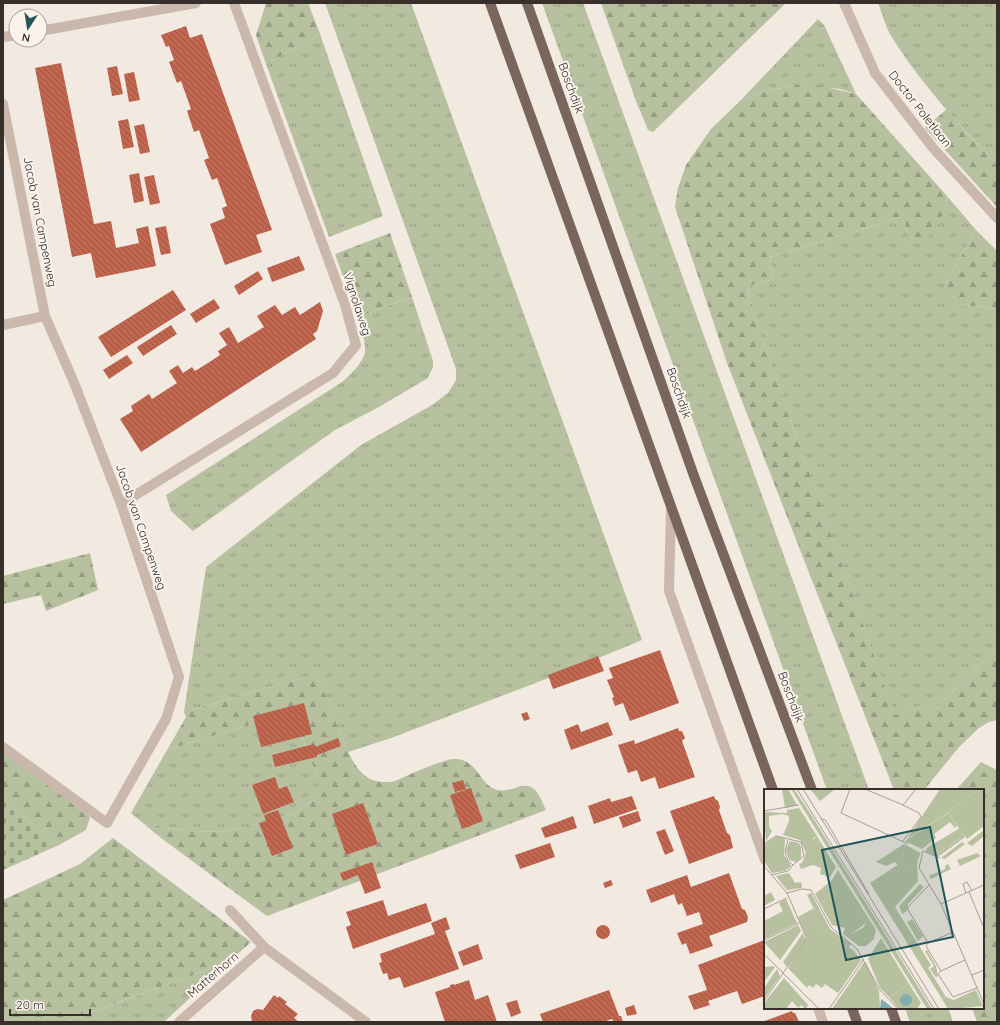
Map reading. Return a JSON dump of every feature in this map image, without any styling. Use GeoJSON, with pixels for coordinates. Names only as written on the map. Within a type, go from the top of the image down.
{"type":"FeatureCollection","features":[{"type":"Feature","properties":{"kind":"main road"},"geometry":{"type":"LineString","coordinates":[[490,3],[773,789]]}},
{"type":"Feature","properties":{"kind":"main road","name":"Boschdijk"},"geometry":{"type":"LineString","coordinates":[[527,3],[694,476],[812,789]]}},
{"type":"Feature","properties":{"kind":"main road"},"geometry":{"type":"LineString","coordinates":[[852,1009],[857,1022]]}},
{"type":"Feature","properties":{"kind":"main road"},"geometry":{"type":"LineString","coordinates":[[891,1009],[896,1022]]}},
{"type":"Feature","properties":{"kind":"street"},"geometry":{"type":"LineString","coordinates":[[48,30],[196,3]]}},
{"type":"Feature","properties":{"kind":"street","name":"Vignolaweg"},"geometry":{"type":"LineString","coordinates":[[121,504],[333,373],[356,345],[345,305],[234,3]]}},
{"type":"Feature","properties":{"kind":"street","name":"Doctor Poletlaan"},"geometry":{"type":"LineString","coordinates":[[844,3],[876,73],[933,148],[997,218]]}},
{"type":"Feature","properties":{"kind":"street","name":"Jacob van Campenweg"},"geometry":{"type":"LineString","coordinates":[[3,104],[45,316],[75,385],[121,504],[178,677],[166,719],[107,823],[3,747]]}},
{"type":"Feature","properties":{"kind":"street"},"geometry":{"type":"LineString","coordinates":[[3,325],[45,316]]}},
{"type":"Feature","properties":{"kind":"street"},"geometry":{"type":"LineString","coordinates":[[671,509],[668,592],[764,857]]}},
{"type":"Feature","properties":{"kind":"street"},"geometry":{"type":"LineString","coordinates":[[230,910],[264,946],[366,1022]]}},
{"type":"Feature","properties":{"kind":"street","name":"Matterhorn"},"geometry":{"type":"LineString","coordinates":[[179,1022],[264,946]]}},
{"type":"Feature","properties":{"kind":"street"},"geometry":{"type":"LineString","coordinates":[[818,1009],[823,1022]]}},
{"type":"Feature","properties":{"kind":"green space"},"geometry":{"type":"Polygon","coordinates":[[[266,3],[308,3],[320,34],[266,64],[256,35],[266,3]]]}},
{"type":"Feature","properties":{"kind":"green space"},"geometry":{"type":"Polygon","coordinates":[[[325,3],[411,3],[642,640],[572,669],[391,738],[348,752],[321,685],[314,676],[309,676],[184,712],[206,567],[361,445],[432,405],[448,393],[456,380],[456,369],[325,3]]]}},
{"type":"Feature","properties":{"kind":"green space"},"geometry":{"type":"Polygon","coordinates":[[[542,3],[583,3],[869,789],[827,789],[542,3]]]}},
{"type":"Feature","properties":{"kind":"green space"},"geometry":{"type":"Polygon","coordinates":[[[601,3],[786,3],[653,132],[648,130],[636,101],[601,3]]]}},
{"type":"Feature","properties":{"kind":"green space"},"geometry":{"type":"Polygon","coordinates":[[[878,3],[997,3],[997,165],[940,102],[901,52],[890,34],[878,3]]]}},
{"type":"Feature","properties":{"kind":"green space"},"geometry":{"type":"Polygon","coordinates":[[[818,19],[824,25],[856,94],[840,89],[796,85],[767,91],[741,100],[818,19]]]}},
{"type":"Feature","properties":{"kind":"green space"},"geometry":{"type":"Polygon","coordinates":[[[320,34],[383,216],[329,237],[266,64],[320,34]]]}},
{"type":"Feature","properties":{"kind":"green space"},"geometry":{"type":"Polygon","coordinates":[[[796,85],[821,86],[856,94],[947,196],[945,211],[928,237],[921,244],[912,242],[902,217],[770,257],[773,279],[749,286],[748,299],[895,715],[921,706],[930,714],[997,648],[997,720],[989,722],[979,728],[959,747],[925,789],[894,789],[727,363],[675,207],[678,188],[686,165],[711,129],[741,100],[767,91],[796,85]]]}},
{"type":"Feature","properties":{"kind":"green space"},"geometry":{"type":"Polygon","coordinates":[[[947,109],[965,131],[997,165],[997,207],[925,128],[947,109]]]}},
{"type":"Feature","properties":{"kind":"green space"},"geometry":{"type":"Polygon","coordinates":[[[947,196],[976,230],[945,285],[958,305],[986,307],[997,310],[997,648],[930,714],[920,706],[895,716],[748,299],[749,286],[773,279],[770,257],[902,217],[912,242],[945,211],[947,196]]]}},
{"type":"Feature","properties":{"kind":"green space"},"geometry":{"type":"Polygon","coordinates":[[[976,230],[997,251],[997,310],[986,307],[958,305],[945,295],[945,285],[976,230]]]}},
{"type":"Feature","properties":{"kind":"green space"},"geometry":{"type":"Polygon","coordinates":[[[390,233],[412,297],[358,317],[335,254],[390,233]]]}},
{"type":"Feature","properties":{"kind":"green space"},"geometry":{"type":"Polygon","coordinates":[[[412,297],[433,361],[433,367],[428,378],[379,407],[335,430],[193,531],[171,511],[166,495],[342,382],[352,372],[362,360],[365,352],[362,329],[358,317],[412,297]]]}},
{"type":"Feature","properties":{"kind":"green space"},"geometry":{"type":"Polygon","coordinates":[[[90,553],[98,590],[46,611],[41,595],[3,604],[3,576],[90,553]]]}},
{"type":"Feature","properties":{"kind":"green space"},"geometry":{"type":"Polygon","coordinates":[[[309,676],[314,676],[321,685],[349,754],[359,770],[366,776],[374,780],[392,782],[442,762],[455,759],[463,760],[474,767],[486,783],[497,790],[508,790],[522,786],[532,787],[538,794],[546,810],[267,916],[144,824],[192,831],[224,832],[295,813],[312,801],[318,791],[318,779],[298,725],[288,713],[167,750],[186,717],[184,712],[309,676]]]}},
{"type":"Feature","properties":{"kind":"green space"},"geometry":{"type":"Polygon","coordinates":[[[288,713],[298,725],[318,779],[318,791],[312,801],[295,813],[224,832],[192,831],[144,824],[131,813],[167,750],[288,713]]]}},
{"type":"Feature","properties":{"kind":"green space"},"geometry":{"type":"Polygon","coordinates":[[[3,750],[90,817],[86,830],[59,845],[3,800],[3,750]]]}},
{"type":"Feature","properties":{"kind":"green space"},"geometry":{"type":"Polygon","coordinates":[[[981,762],[997,770],[997,1022],[977,1022],[972,1009],[984,1009],[984,789],[957,789],[981,762]]]}},
{"type":"Feature","properties":{"kind":"green space"},"geometry":{"type":"Polygon","coordinates":[[[3,800],[59,845],[3,870],[3,800]]]}},
{"type":"Feature","properties":{"kind":"green space"},"geometry":{"type":"Polygon","coordinates":[[[113,838],[251,942],[229,962],[64,1022],[3,1022],[3,900],[80,864],[113,838]]]}},
{"type":"Feature","properties":{"kind":"green space"},"geometry":{"type":"Polygon","coordinates":[[[229,962],[164,1022],[64,1022],[70,1020],[229,962]]]}},
{"type":"Feature","properties":{"kind":"green space"},"geometry":{"type":"Polygon","coordinates":[[[905,1009],[948,1009],[953,1022],[910,1022],[905,1009]]]}},
{"type":"Feature","properties":{"kind":"building"},"geometry":{"type":"Polygon","coordinates":[[[186,26],[190,38],[202,34],[272,230],[256,235],[262,252],[225,265],[210,224],[225,218],[222,208],[227,206],[217,178],[212,180],[204,160],[209,158],[199,130],[194,132],[187,111],[191,109],[181,81],[177,83],[169,62],[174,60],[169,46],[166,47],[161,35],[186,26]]]}},
{"type":"Feature","properties":{"kind":"building"},"geometry":{"type":"Polygon","coordinates":[[[61,63],[94,224],[111,221],[116,248],[139,243],[136,229],[148,226],[156,266],[96,278],[91,253],[72,257],[35,68],[61,63]]]}},
{"type":"Feature","properties":{"kind":"building"},"geometry":{"type":"Polygon","coordinates":[[[117,66],[123,94],[112,96],[107,68],[117,66]]]}},
{"type":"Feature","properties":{"kind":"building"},"geometry":{"type":"Polygon","coordinates":[[[134,72],[140,100],[129,102],[124,74],[134,72]]]}},
{"type":"Feature","properties":{"kind":"building"},"geometry":{"type":"Polygon","coordinates":[[[128,119],[134,147],[123,149],[118,121],[128,119]]]}},
{"type":"Feature","properties":{"kind":"building"},"geometry":{"type":"Polygon","coordinates":[[[144,124],[150,152],[140,154],[134,126],[144,124]]]}},
{"type":"Feature","properties":{"kind":"building"},"geometry":{"type":"Polygon","coordinates":[[[139,173],[144,201],[134,203],[129,175],[139,173]]]}},
{"type":"Feature","properties":{"kind":"building"},"geometry":{"type":"Polygon","coordinates":[[[154,175],[160,203],[150,205],[144,177],[154,175]]]}},
{"type":"Feature","properties":{"kind":"building"},"geometry":{"type":"Polygon","coordinates":[[[166,226],[171,253],[161,255],[155,228],[166,226]]]}},
{"type":"Feature","properties":{"kind":"building"},"geometry":{"type":"Polygon","coordinates":[[[299,256],[305,270],[272,282],[267,268],[299,256]]]}},
{"type":"Feature","properties":{"kind":"building"},"geometry":{"type":"Polygon","coordinates":[[[258,271],[263,279],[239,295],[234,286],[258,271]]]}},
{"type":"Feature","properties":{"kind":"building"},"geometry":{"type":"Polygon","coordinates":[[[173,290],[186,310],[111,357],[98,337],[173,290]]]}},
{"type":"Feature","properties":{"kind":"building"},"geometry":{"type":"Polygon","coordinates":[[[214,299],[220,308],[196,323],[190,314],[214,299]]]}},
{"type":"Feature","properties":{"kind":"building"},"geometry":{"type":"Polygon","coordinates":[[[320,302],[323,311],[317,331],[313,334],[316,339],[141,452],[120,419],[133,411],[131,406],[149,394],[152,399],[177,383],[169,371],[178,365],[183,373],[192,367],[195,371],[208,363],[220,355],[218,351],[227,345],[219,333],[229,327],[238,343],[264,327],[257,316],[275,305],[282,315],[295,307],[300,315],[320,302]]]}},
{"type":"Feature","properties":{"kind":"building"},"geometry":{"type":"Polygon","coordinates":[[[171,325],[177,334],[143,356],[137,347],[171,325]]]}},
{"type":"Feature","properties":{"kind":"building"},"geometry":{"type":"Polygon","coordinates":[[[127,355],[133,363],[109,379],[103,370],[127,355]]]}},
{"type":"Feature","properties":{"kind":"building"},"geometry":{"type":"Polygon","coordinates":[[[660,650],[679,703],[630,721],[623,703],[615,706],[612,698],[614,697],[607,680],[613,678],[609,668],[660,650]]]}},
{"type":"Feature","properties":{"kind":"building"},"geometry":{"type":"Polygon","coordinates":[[[598,656],[604,671],[553,689],[548,675],[598,656]]]}},
{"type":"Feature","properties":{"kind":"building"},"geometry":{"type":"Polygon","coordinates":[[[304,703],[312,734],[261,747],[253,716],[304,703]]]}},
{"type":"Feature","properties":{"kind":"building"},"geometry":{"type":"Polygon","coordinates":[[[527,712],[530,719],[524,721],[521,714],[527,712]]]}},
{"type":"Feature","properties":{"kind":"building"},"geometry":{"type":"Polygon","coordinates":[[[608,722],[613,735],[571,750],[564,730],[578,724],[581,732],[608,722]]]}},
{"type":"Feature","properties":{"kind":"building"},"geometry":{"type":"Polygon","coordinates":[[[678,728],[679,731],[682,731],[685,738],[682,741],[695,777],[659,789],[655,777],[641,782],[637,770],[628,773],[618,745],[634,740],[635,744],[678,728]]]}},
{"type":"Feature","properties":{"kind":"building"},"geometry":{"type":"Polygon","coordinates":[[[338,738],[341,746],[317,755],[317,757],[275,767],[272,755],[314,744],[315,747],[338,738]]]}},
{"type":"Feature","properties":{"kind":"building"},"geometry":{"type":"Polygon","coordinates":[[[275,777],[279,789],[287,786],[294,802],[263,814],[252,785],[275,777]]]}},
{"type":"Feature","properties":{"kind":"building"},"geometry":{"type":"Polygon","coordinates":[[[463,780],[466,789],[455,792],[452,783],[463,780]]]}},
{"type":"Feature","properties":{"kind":"building"},"geometry":{"type":"Polygon","coordinates":[[[470,788],[483,821],[462,829],[450,795],[470,788]]]}},
{"type":"Feature","properties":{"kind":"building"},"geometry":{"type":"Polygon","coordinates":[[[632,796],[637,809],[594,824],[588,806],[610,798],[611,802],[632,796]]]}},
{"type":"Feature","properties":{"kind":"building"},"geometry":{"type":"Polygon","coordinates":[[[714,796],[718,801],[720,807],[719,810],[727,833],[730,835],[733,848],[689,864],[670,811],[714,796]]]}},
{"type":"Feature","properties":{"kind":"building"},"geometry":{"type":"Polygon","coordinates":[[[363,803],[378,844],[346,855],[332,814],[363,803]]]}},
{"type":"Feature","properties":{"kind":"building"},"geometry":{"type":"Polygon","coordinates":[[[278,810],[293,848],[272,856],[259,823],[266,821],[264,815],[278,810]]]}},
{"type":"Feature","properties":{"kind":"building"},"geometry":{"type":"Polygon","coordinates":[[[638,811],[641,821],[623,828],[619,817],[638,811]]]}},
{"type":"Feature","properties":{"kind":"building"},"geometry":{"type":"Polygon","coordinates":[[[573,816],[577,828],[545,838],[541,828],[573,816]]]}},
{"type":"Feature","properties":{"kind":"building"},"geometry":{"type":"Polygon","coordinates":[[[665,829],[674,851],[665,855],[656,832],[665,829]]]}},
{"type":"Feature","properties":{"kind":"building"},"geometry":{"type":"Polygon","coordinates":[[[550,843],[555,857],[520,869],[515,855],[550,843]]]}},
{"type":"Feature","properties":{"kind":"building"},"geometry":{"type":"Polygon","coordinates":[[[372,862],[381,888],[365,894],[358,875],[343,881],[340,873],[372,862]]]}},
{"type":"Feature","properties":{"kind":"building"},"geometry":{"type":"Polygon","coordinates":[[[729,873],[742,909],[745,910],[748,917],[747,922],[709,936],[713,946],[690,954],[686,943],[682,945],[677,933],[703,924],[699,912],[687,916],[682,903],[678,905],[674,894],[651,903],[646,890],[687,875],[691,887],[729,873]]]}},
{"type":"Feature","properties":{"kind":"building"},"geometry":{"type":"Polygon","coordinates":[[[611,880],[613,885],[605,888],[603,883],[611,880]]]}},
{"type":"Feature","properties":{"kind":"building"},"geometry":{"type":"Polygon","coordinates":[[[383,900],[388,916],[426,903],[432,921],[353,949],[346,927],[351,925],[346,912],[383,900]]]}},
{"type":"Feature","properties":{"kind":"building"},"geometry":{"type":"Polygon","coordinates":[[[446,917],[450,929],[445,931],[459,969],[404,988],[400,977],[389,980],[387,973],[383,974],[379,963],[382,962],[380,954],[435,934],[431,923],[446,917]]]}},
{"type":"Feature","properties":{"kind":"building"},"geometry":{"type":"Polygon","coordinates":[[[600,925],[606,925],[610,929],[610,935],[606,939],[600,939],[596,935],[596,929],[600,925]]]}},
{"type":"Feature","properties":{"kind":"building"},"geometry":{"type":"Polygon","coordinates":[[[764,940],[764,996],[742,1004],[737,991],[708,1001],[710,1005],[694,1010],[688,996],[707,990],[698,965],[764,940]]]}},
{"type":"Feature","properties":{"kind":"building"},"geometry":{"type":"Polygon","coordinates":[[[478,944],[483,959],[463,966],[458,952],[478,944]]]}},
{"type":"Feature","properties":{"kind":"building"},"geometry":{"type":"Polygon","coordinates":[[[469,980],[475,1000],[488,995],[497,1022],[445,1022],[435,992],[450,987],[450,985],[469,980]]]}},
{"type":"Feature","properties":{"kind":"building"},"geometry":{"type":"Polygon","coordinates":[[[609,990],[619,1016],[621,1016],[623,1022],[614,1022],[612,1019],[603,1022],[543,1022],[540,1014],[609,990]]]}},
{"type":"Feature","properties":{"kind":"building"},"geometry":{"type":"Polygon","coordinates":[[[274,995],[278,998],[279,996],[287,1002],[285,1004],[298,1014],[294,1018],[299,1022],[252,1021],[251,1016],[253,1011],[257,1009],[263,1010],[274,995]]]}},
{"type":"Feature","properties":{"kind":"building"},"geometry":{"type":"Polygon","coordinates":[[[517,1000],[521,1013],[511,1017],[506,1003],[517,1000]]]}},
{"type":"Feature","properties":{"kind":"building"},"geometry":{"type":"Polygon","coordinates":[[[634,1005],[637,1014],[627,1016],[625,1008],[634,1005]]]}},
{"type":"Feature","properties":{"kind":"building"},"geometry":{"type":"Polygon","coordinates":[[[792,1011],[795,1013],[799,1022],[762,1022],[792,1011]]]}}]}
